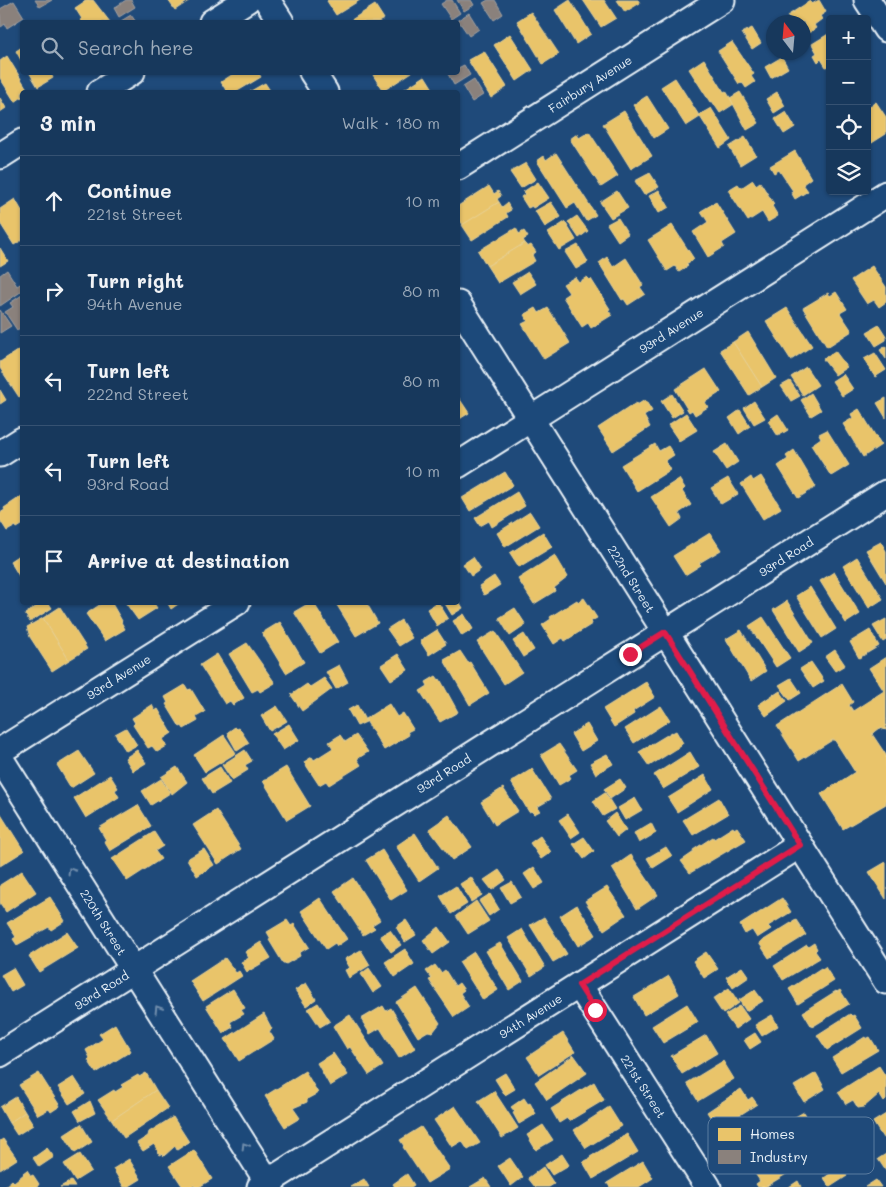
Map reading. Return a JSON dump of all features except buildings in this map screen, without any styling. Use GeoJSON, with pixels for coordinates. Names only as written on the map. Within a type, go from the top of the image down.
{"type":"FeatureCollection","features":[{"type":"Feature","properties":{"kind":"street"},"geometry":{"type":"LineString","coordinates":[[215,20],[247,0]]}},
{"type":"Feature","properties":{"kind":"street"},"geometry":{"type":"LineString","coordinates":[[267,0],[280,20]]}},
{"type":"Feature","properties":{"kind":"street","name":"Fairbury Avenue"},"geometry":{"type":"LineString","coordinates":[[460,166],[722,0]]}},
{"type":"Feature","properties":{"kind":"street"},"geometry":{"type":"LineString","coordinates":[[867,0],[886,30]]}},
{"type":"Feature","properties":{"kind":"street"},"geometry":{"type":"LineString","coordinates":[[103,90],[127,75]]}},
{"type":"Feature","properties":{"kind":"street"},"geometry":{"type":"LineString","coordinates":[[314,75],[324,90]]}},
{"type":"Feature","properties":{"kind":"street"},"geometry":{"type":"LineString","coordinates":[[0,156],[20,143]]}},
{"type":"Feature","properties":{"kind":"street","name":"93rd Avenue"},"geometry":{"type":"LineString","coordinates":[[460,464],[886,194]]}},
{"type":"Feature","properties":{"kind":"street","name":"222nd Street"},"geometry":{"type":"LineString","coordinates":[[460,307],[886,981]]}},
{"type":"Feature","properties":{"kind":"street"},"geometry":{"type":"LineString","coordinates":[[0,454],[20,441]]}},
{"type":"Feature","properties":{"kind":"street","name":"93rd Road"},"geometry":{"type":"LineString","coordinates":[[0,1054],[886,493]]}},
{"type":"Feature","properties":{"kind":"street","name":"93rd Avenue"},"geometry":{"type":"LineString","coordinates":[[0,751],[232,605]]}},
{"type":"Feature","properties":{"kind":"street","name":"220th Street"},"geometry":{"type":"LineString","coordinates":[[0,758],[266,1185]]}},
{"type":"Feature","properties":{"kind":"street","name":"94th Avenue"},"geometry":{"type":"LineString","coordinates":[[266,1185],[800,845]]}},
{"type":"Feature","properties":{"kind":"street","name":"221st Street"},"geometry":{"type":"LineString","coordinates":[[579,985],[708,1187]]}},
{"type":"Feature","properties":{"kind":"route"},"geometry":{"type":"LineString","coordinates":[[595,1010],[579,985],[800,845],[665,632],[630,654]]}}]}
